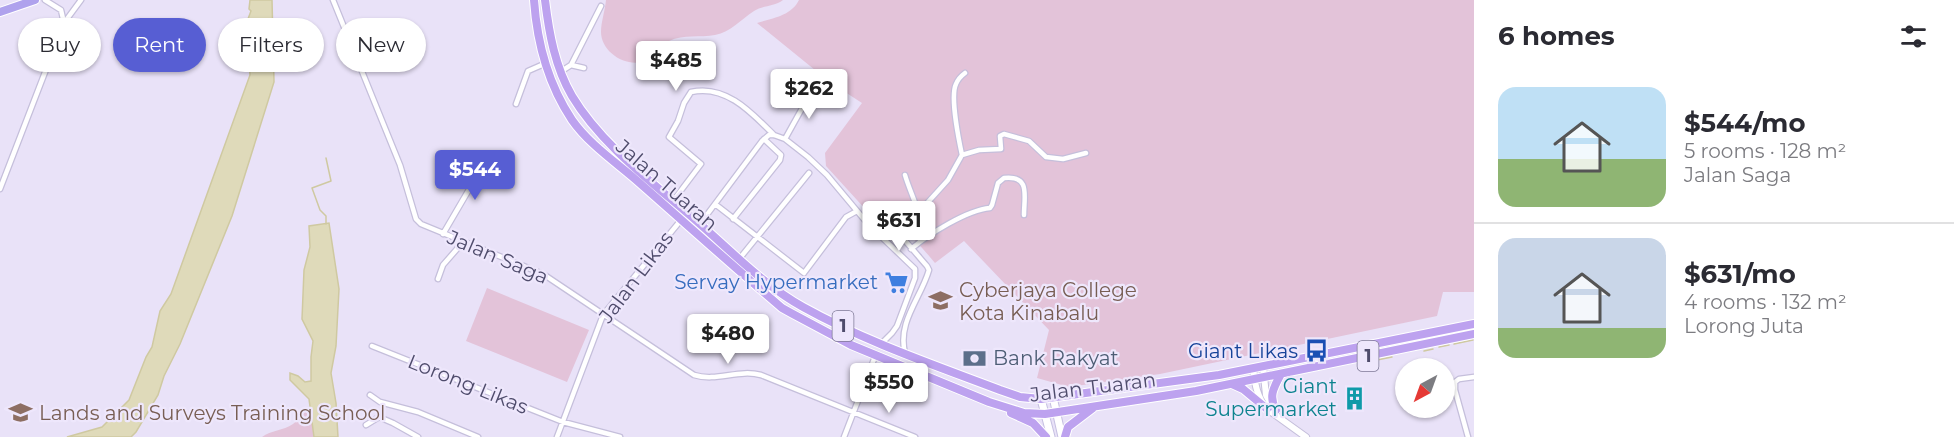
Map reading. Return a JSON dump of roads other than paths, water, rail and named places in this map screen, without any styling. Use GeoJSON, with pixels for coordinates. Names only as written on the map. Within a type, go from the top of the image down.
{"type":"FeatureCollection","features":[{"type":"Feature","properties":{"kind":"highway"},"geometry":{"type":"LineString","coordinates":[[0,7],[22,0]]}},
{"type":"Feature","properties":{"kind":"highway"},"geometry":{"type":"LineString","coordinates":[[0,12],[35,0]]}},
{"type":"Feature","properties":{"kind":"main road","name":"Jalan Tuaran"},"geometry":{"type":"LineString","coordinates":[[534,0],[537,31],[544,64],[573,121],[596,146],[782,308],[851,345],[993,404],[1024,412],[1045,414],[1095,407],[1231,384],[1474,334]]}},
{"type":"Feature","properties":{"kind":"main road","name":"Jalan Tuaran"},"geometry":{"type":"LineString","coordinates":[[545,0],[549,33],[560,72],[583,113],[612,145],[673,201],[776,290],[802,306],[882,343],[1010,394],[1029,399],[1041,399],[1219,375],[1474,324]]}},
{"type":"Feature","properties":{"kind":"main road"},"geometry":{"type":"LineString","coordinates":[[612,145],[617,155],[681,212],[681,220]]}},
{"type":"Feature","properties":{"kind":"main road"},"geometry":{"type":"LineString","coordinates":[[1408,338],[1409,347]]}},
{"type":"Feature","properties":{"kind":"main road"},"geometry":{"type":"LineString","coordinates":[[1271,410],[1272,393],[1281,374]]}},
{"type":"Feature","properties":{"kind":"main road"},"geometry":{"type":"LineString","coordinates":[[1231,384],[1243,389],[1271,410]]}},
{"type":"Feature","properties":{"kind":"main road"},"geometry":{"type":"LineString","coordinates":[[1053,397],[1063,437]]}},
{"type":"Feature","properties":{"kind":"main road"},"geometry":{"type":"LineString","coordinates":[[1041,399],[1051,437]]}},
{"type":"Feature","properties":{"kind":"main road"},"geometry":{"type":"LineString","coordinates":[[993,404],[1033,423],[1046,437]]}},
{"type":"Feature","properties":{"kind":"main road"},"geometry":{"type":"LineString","coordinates":[[1063,437],[1068,428],[1095,407]]}},
{"type":"Feature","properties":{"kind":"street"},"geometry":{"type":"LineString","coordinates":[[45,0],[61,10],[63,18]]}},
{"type":"Feature","properties":{"kind":"street"},"geometry":{"type":"LineString","coordinates":[[68,18],[81,0]]}},
{"type":"Feature","properties":{"kind":"street","name":"Jalan Saga"},"geometry":{"type":"LineString","coordinates":[[333,0],[400,165],[416,219],[424,226],[532,268],[694,375],[716,378],[751,373],[915,437]]}},
{"type":"Feature","properties":{"kind":"street"},"geometry":{"type":"LineString","coordinates":[[560,72],[571,65],[601,6]]}},
{"type":"Feature","properties":{"kind":"street"},"geometry":{"type":"LineString","coordinates":[[516,104],[528,71],[544,64]]}},
{"type":"Feature","properties":{"kind":"street"},"geometry":{"type":"LineString","coordinates":[[571,65],[584,68]]}},
{"type":"Feature","properties":{"kind":"street"},"geometry":{"type":"LineString","coordinates":[[0,189],[45,72]]}},
{"type":"Feature","properties":{"kind":"street"},"geometry":{"type":"LineString","coordinates":[[962,156],[956,129],[954,93],[956,84],[965,73]]}},
{"type":"Feature","properties":{"kind":"street"},"geometry":{"type":"LineString","coordinates":[[786,139],[805,103],[816,90]]}},
{"type":"Feature","properties":{"kind":"street"},"geometry":{"type":"LineString","coordinates":[[673,201],[701,164],[669,137],[691,92],[708,92],[738,101],[774,135]]}},
{"type":"Feature","properties":{"kind":"street"},"geometry":{"type":"LineString","coordinates":[[919,212],[948,180],[962,156],[979,150],[998,151],[1002,146],[1000,136],[1004,134],[1021,137],[1032,143],[1046,157],[1068,158],[1086,153]]}},
{"type":"Feature","properties":{"kind":"street"},"geometry":{"type":"LineString","coordinates":[[700,224],[764,139],[769,135],[786,139],[820,167],[868,224],[912,264],[916,274],[897,326],[882,343]]}},
{"type":"Feature","properties":{"kind":"street"},"geometry":{"type":"LineString","coordinates":[[733,219],[780,160],[781,155],[764,139]]}},
{"type":"Feature","properties":{"kind":"street"},"geometry":{"type":"LineString","coordinates":[[443,234],[488,157]]}},
{"type":"Feature","properties":{"kind":"street"},"geometry":{"type":"LineString","coordinates":[[740,258],[809,173]]}},
{"type":"Feature","properties":{"kind":"street"},"geometry":{"type":"LineString","coordinates":[[905,175],[919,212],[922,229],[920,241]]}},
{"type":"Feature","properties":{"kind":"street"},"geometry":{"type":"LineString","coordinates":[[911,249],[963,215],[977,209],[990,208],[998,183],[1004,178],[1013,177],[1025,186],[1024,215]]}},
{"type":"Feature","properties":{"kind":"street"},"geometry":{"type":"LineString","coordinates":[[715,204],[804,273],[846,217],[857,211]]}},
{"type":"Feature","properties":{"kind":"street"},"geometry":{"type":"LineString","coordinates":[[868,224],[879,219],[911,249],[929,270],[904,327],[902,342],[905,353]]}},
{"type":"Feature","properties":{"kind":"street","name":"Jalan Likas"},"geometry":{"type":"LineString","coordinates":[[557,437],[603,315],[681,220]]}},
{"type":"Feature","properties":{"kind":"street"},"geometry":{"type":"LineString","coordinates":[[438,279],[443,265],[458,249],[461,240]]}},
{"type":"Feature","properties":{"kind":"street","name":"Lorong Likas"},"geometry":{"type":"LineString","coordinates":[[372,346],[563,422],[620,437]]}},
{"type":"Feature","properties":{"kind":"street"},"geometry":{"type":"LineString","coordinates":[[844,437],[876,354]]}},
{"type":"Feature","properties":{"kind":"street"},"geometry":{"type":"LineString","coordinates":[[1263,367],[1259,378],[1258,397],[1306,437]]}},
{"type":"Feature","properties":{"kind":"street"},"geometry":{"type":"LineString","coordinates":[[1253,369],[1259,378]]}},
{"type":"Feature","properties":{"kind":"street"},"geometry":{"type":"LineString","coordinates":[[1468,437],[1455,390],[1455,382],[1459,379],[1474,377]]}},
{"type":"Feature","properties":{"kind":"street"},"geometry":{"type":"LineString","coordinates":[[370,395],[380,402],[418,412],[478,437]]}},
{"type":"Feature","properties":{"kind":"street"},"geometry":{"type":"LineString","coordinates":[[366,425],[379,417],[418,437]]}},
{"type":"Feature","properties":{"kind":"waterway"},"geometry":{"type":"LineString","coordinates":[[326,158],[331,181],[312,188],[320,210],[326,216],[326,224]]}},
{"type":"Feature","properties":{"kind":"waterway"},"geometry":{"type":"LineString","coordinates":[[1454,344],[1473,340]]}},
{"type":"Feature","properties":{"kind":"waterway"},"geometry":{"type":"LineString","coordinates":[[1439,347],[1449,345]]}},
{"type":"Feature","properties":{"kind":"waterway"},"geometry":{"type":"LineString","coordinates":[[1424,351],[1433,349]]}},
{"type":"Feature","properties":{"kind":"waterway"},"geometry":{"type":"LineString","coordinates":[[1367,362],[1392,357]]}},
{"type":"Feature","properties":{"kind":"place","name":"Servay Hypermarket"},"geometry":{"type":"Point","coordinates":[896,282]}},
{"type":"Feature","properties":{"kind":"place","name":"Cyberjaya College Kota Kinabalu"},"geometry":{"type":"Point","coordinates":[941,301]}},
{"type":"Feature","properties":{"kind":"place","name":"Giant Likas"},"geometry":{"type":"Point","coordinates":[1316,351]}},
{"type":"Feature","properties":{"kind":"place","name":"Bank Rakyat"},"geometry":{"type":"Point","coordinates":[975,358]}},
{"type":"Feature","properties":{"kind":"place","name":"Giant Supermarket"},"geometry":{"type":"Point","coordinates":[1355,398]}},
{"type":"Feature","properties":{"kind":"place","name":"Lands and Surveys Training School"},"geometry":{"type":"Point","coordinates":[21,413]}}]}
